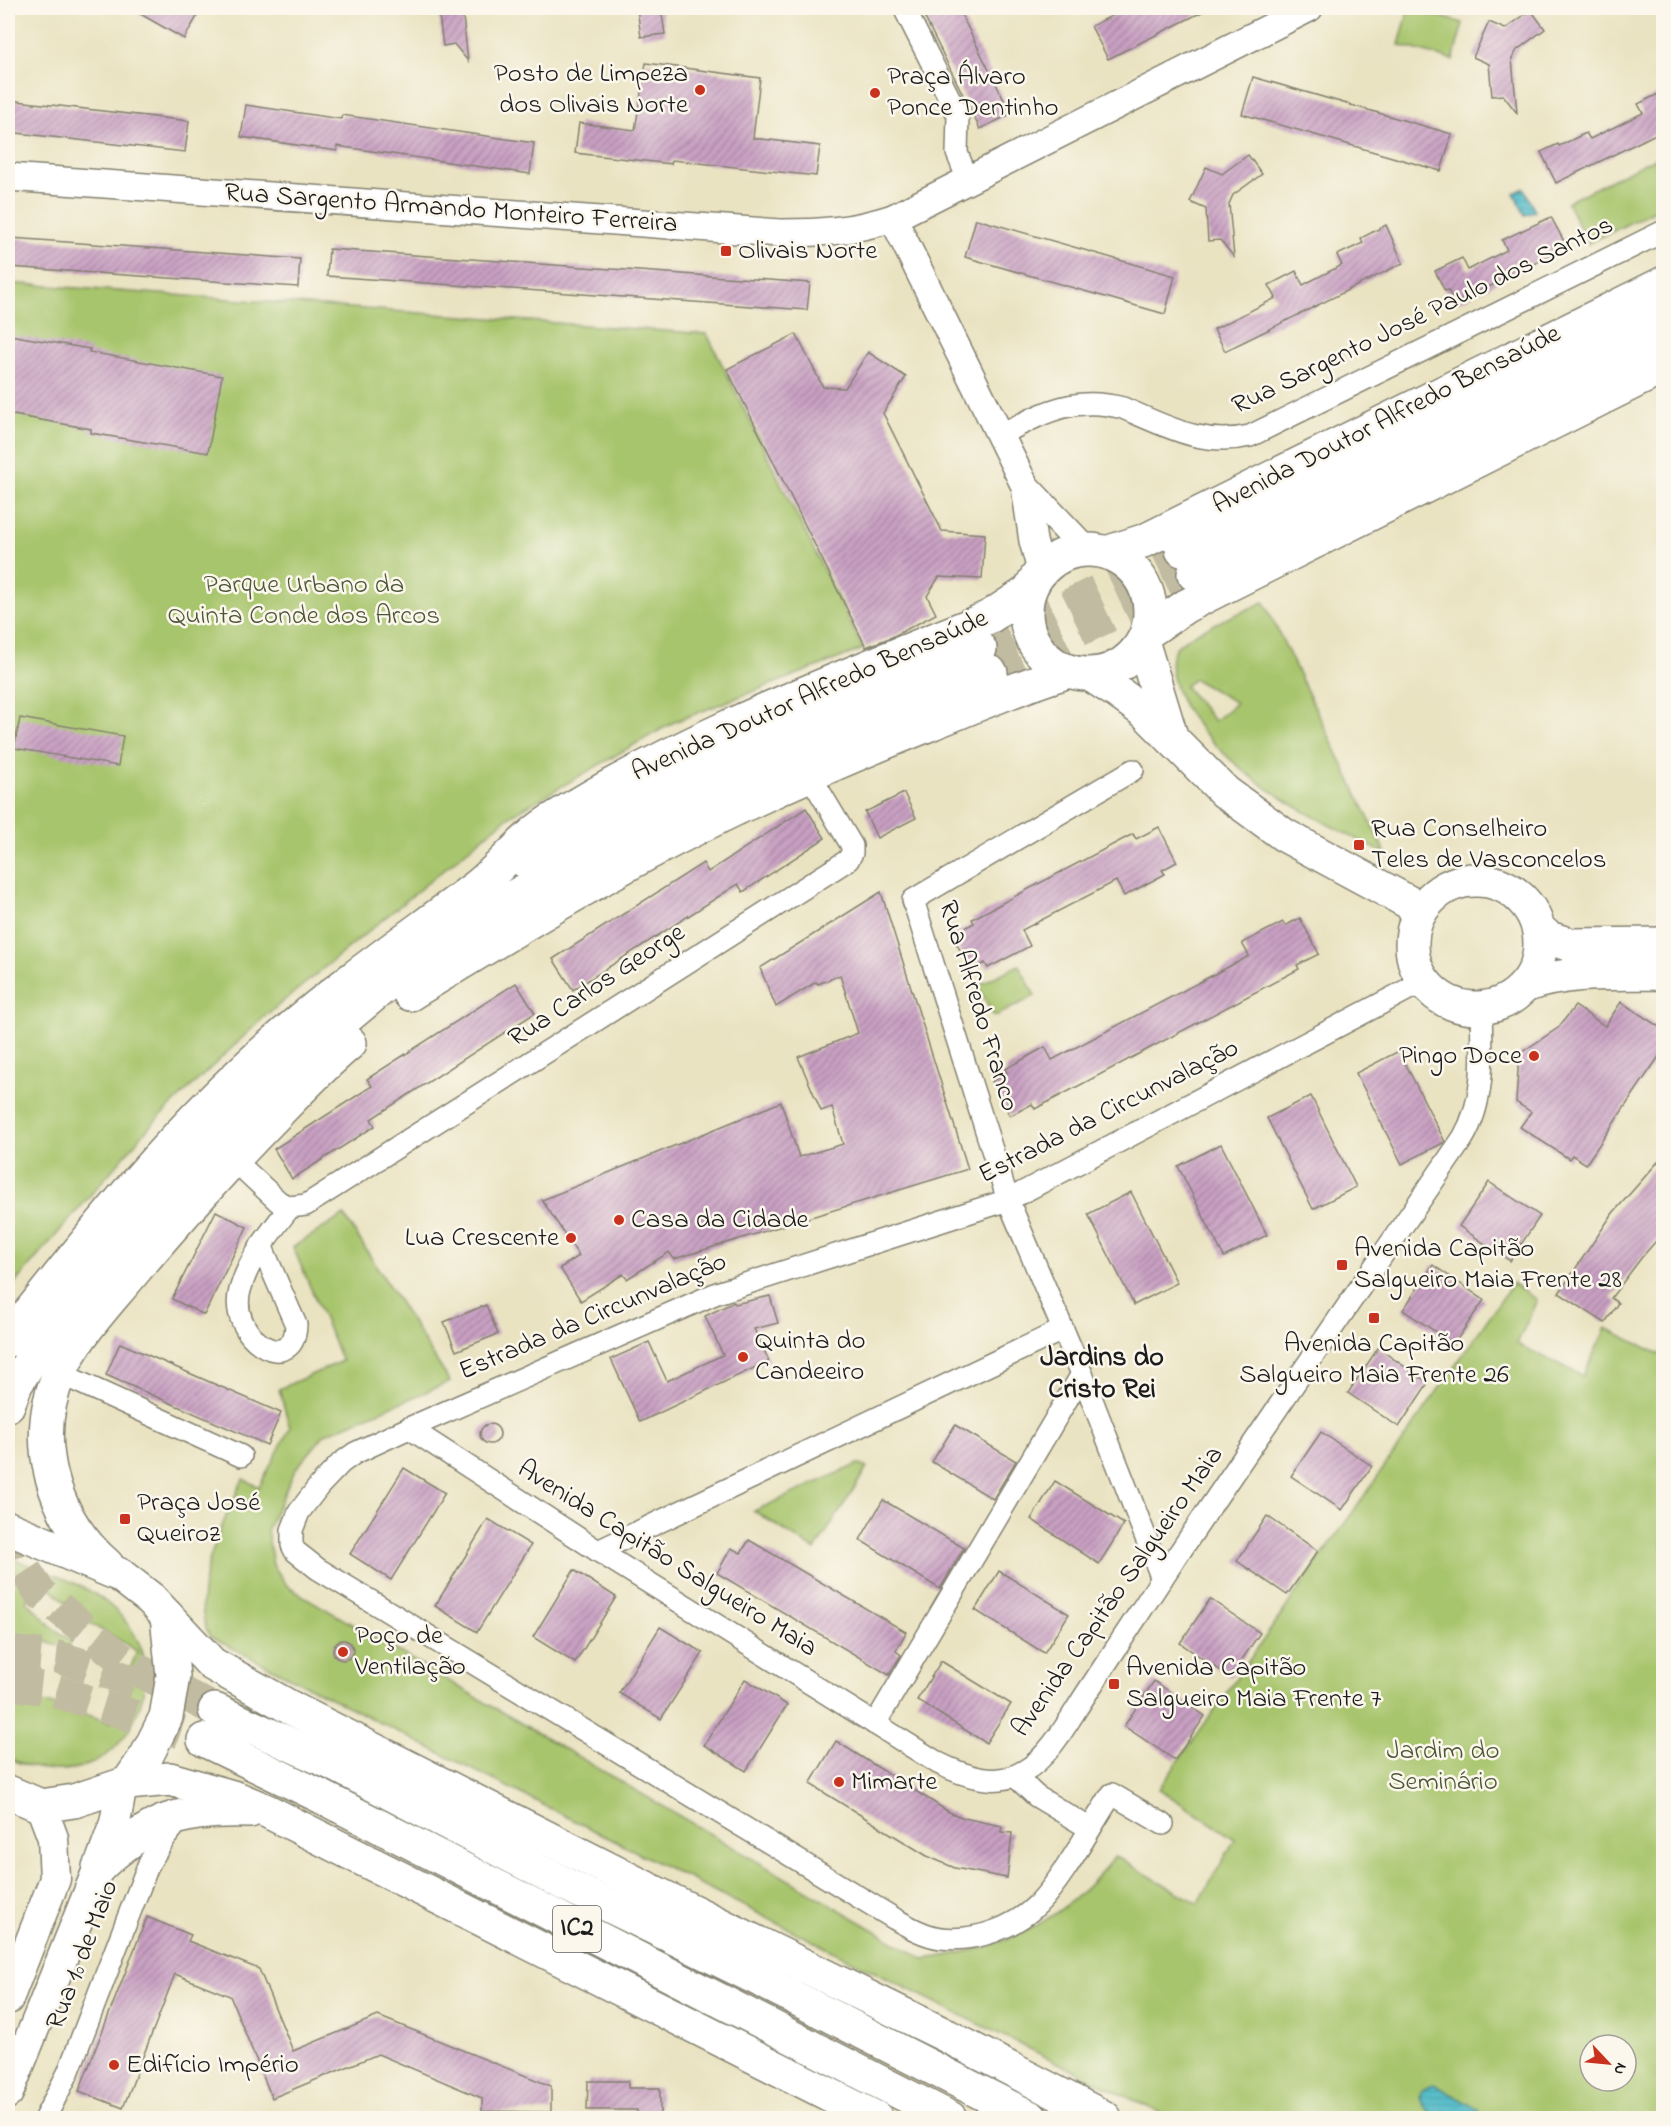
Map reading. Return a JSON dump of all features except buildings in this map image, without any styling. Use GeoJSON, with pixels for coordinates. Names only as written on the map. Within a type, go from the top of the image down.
{"type":"FeatureCollection","features":[{"type":"Feature","properties":{"kind":"main road","name":"Avenida Doutor Alfredo Bensaúde"},"geometry":{"type":"LineString","coordinates":[[1097,550],[1146,540],[1664,283]]}},
{"type":"Feature","properties":{"kind":"main road","name":"Avenida Doutor Alfredo Bensaúde"},"geometry":{"type":"LineString","coordinates":[[1664,310],[1188,562],[1664,339]]}},
{"type":"Feature","properties":{"kind":"main road"},"geometry":{"type":"LineString","coordinates":[[1078,674],[1111,671],[1129,660],[1145,638],[1186,606],[1664,367]]}},
{"type":"Feature","properties":{"kind":"main road"},"geometry":{"type":"LineString","coordinates":[[1171,736],[1145,638],[1151,608],[1145,584],[1130,565],[1097,550],[1061,555],[1035,580],[1025,615],[1031,639],[1045,659],[1125,697],[1171,736],[1225,792],[1284,835],[1420,909]]}},
{"type":"Feature","properties":{"kind":"main road","name":"Avenida Doutor Alfredo Bensaúde"},"geometry":{"type":"LineString","coordinates":[[8,1340],[112,1210],[191,1121],[282,1035],[409,935],[478,886],[545,825],[614,784],[744,720],[978,622],[1035,580]]}},
{"type":"Feature","properties":{"kind":"main road","name":"Avenida Doutor Alfredo Bensaúde"},"geometry":{"type":"LineString","coordinates":[[120,1575],[95,1554],[82,1539],[59,1502],[49,1469],[46,1434],[51,1401],[59,1373],[73,1348],[108,1302],[170,1229],[219,1153],[291,1064],[405,969],[498,905],[637,830],[739,779],[841,733],[985,661],[830,709],[726,756],[478,886]]}},
{"type":"Feature","properties":{"kind":"main road","name":"Avenida Doutor Alfredo Bensaúde"},"geometry":{"type":"LineString","coordinates":[[410,994],[596,881],[809,774],[1029,684],[1078,674]]}},
{"type":"Feature","properties":{"kind":"main road","name":"Avenida Doutor Alfredo Bensaúde"},"geometry":{"type":"LineString","coordinates":[[219,1153],[328,1061],[564,871]]}},
{"type":"Feature","properties":{"kind":"main road"},"geometry":{"type":"LineString","coordinates":[[1461,880],[1487,880],[1511,889],[1529,906],[1539,930],[1540,955],[1527,985],[1513,998],[1481,1009],[1464,1009],[1441,1000],[1422,982],[1412,959],[1411,933],[1420,909],[1438,891],[1461,880]]}},
{"type":"Feature","properties":{"kind":"main road"},"geometry":{"type":"LineString","coordinates":[[1539,930],[1549,938],[1571,945],[1664,944]]}},
{"type":"Feature","properties":{"kind":"main road"},"geometry":{"type":"LineString","coordinates":[[1527,985],[1553,977],[1572,975],[1664,973]]}},
{"type":"Feature","properties":{"kind":"main road"},"geometry":{"type":"LineString","coordinates":[[8,1405],[16,1384],[43,1340],[106,1259],[219,1153]]}},
{"type":"Feature","properties":{"kind":"main road"},"geometry":{"type":"LineString","coordinates":[[8,1528],[120,1575],[151,1599],[212,1664],[293,1709],[662,1896],[947,2036],[1105,2118]]}},
{"type":"Feature","properties":{"kind":"main road"},"geometry":{"type":"LineString","coordinates":[[8,2093],[99,1867],[115,1823],[125,1784],[147,1755],[166,1717],[174,1676],[167,1616]]}},
{"type":"Feature","properties":{"kind":"main road","name":"IC2"},"geometry":{"type":"LineString","coordinates":[[215,1710],[340,1767],[566,1884],[1031,2118]]}},
{"type":"Feature","properties":{"kind":"main road","name":"IC2"},"geometry":{"type":"LineString","coordinates":[[204,1740],[322,1797],[950,2118]]}},
{"type":"Feature","properties":{"kind":"main road"},"geometry":{"type":"LineString","coordinates":[[8,1792],[41,1806],[74,1801],[125,1784],[170,1779],[236,1798],[267,1811],[876,2118]]}},
{"type":"Feature","properties":{"kind":"main road"},"geometry":{"type":"LineString","coordinates":[[8,1999],[55,1879],[53,1838],[41,1806]]}},
{"type":"Feature","properties":{"kind":"main road"},"geometry":{"type":"LineString","coordinates":[[99,1867],[118,1849],[166,1820],[215,1810],[267,1811]]}},
{"type":"Feature","properties":{"kind":"street"},"geometry":{"type":"LineString","coordinates":[[904,8],[958,115],[957,153],[968,180]]}},
{"type":"Feature","properties":{"kind":"street","name":"Rua Sargento Armando Monteiro Ferreira"},"geometry":{"type":"LineString","coordinates":[[8,177],[780,232],[851,230],[893,218],[1310,8]]}},
{"type":"Feature","properties":{"kind":"street"},"geometry":{"type":"LineString","coordinates":[[893,218],[1025,486],[1033,541],[1035,580]]}},
{"type":"Feature","properties":{"kind":"street","name":"Rua Sargento José Paulo dos Santos"},"geometry":{"type":"LineString","coordinates":[[1000,435],[1046,412],[1071,404],[1090,403],[1123,408],[1196,437],[1223,440],[1250,436],[1664,231]]}},
{"type":"Feature","properties":{"kind":"street"},"geometry":{"type":"LineString","coordinates":[[1025,486],[1097,550]]}},
{"type":"Feature","properties":{"kind":"street","name":"Rua Alfredo Franco"},"geometry":{"type":"LineString","coordinates":[[1008,1200],[912,900],[1133,770]]}},
{"type":"Feature","properties":{"kind":"street","name":"Rua Carlos George"},"geometry":{"type":"LineString","coordinates":[[290,1207],[306,1206],[848,860],[852,854],[852,846],[809,774]]}},
{"type":"Feature","properties":{"kind":"street","name":"Estrada da Circunvalação"},"geometry":{"type":"LineString","coordinates":[[1163,1824],[1112,1794],[1046,1894],[1026,1915],[1010,1925],[977,1936],[941,1938],[909,1927],[895,1919],[318,1569],[299,1556],[292,1545],[292,1530],[299,1512],[319,1486],[341,1463],[355,1453],[741,1284],[1008,1200],[1422,982]]}},
{"type":"Feature","properties":{"kind":"street","name":"Avenida Capitão Salgueiro Maia"},"geometry":{"type":"LineString","coordinates":[[409,1428],[598,1551],[952,1770],[979,1778],[1015,1776],[1027,1770],[1052,1744],[1470,1126],[1480,1089],[1481,1009]]}},
{"type":"Feature","properties":{"kind":"street"},"geometry":{"type":"LineString","coordinates":[[219,1153],[279,1202],[290,1207],[261,1245]]}},
{"type":"Feature","properties":{"kind":"street"},"geometry":{"type":"LineString","coordinates":[[1008,1200],[1082,1374],[1162,1579]]}},
{"type":"Feature","properties":{"kind":"street"},"geometry":{"type":"LineString","coordinates":[[598,1551],[1062,1330]]}},
{"type":"Feature","properties":{"kind":"street"},"geometry":{"type":"LineString","coordinates":[[59,1373],[241,1456]]}},
{"type":"Feature","properties":{"kind":"street"},"geometry":{"type":"LineString","coordinates":[[875,1724],[1082,1374]]}},
{"type":"Feature","properties":{"kind":"street"},"geometry":{"type":"LineString","coordinates":[[1015,1776],[1036,1796],[1089,1828]]}},
{"type":"Feature","properties":{"kind":"street","name":"Rua 1º de Maio"},"geometry":{"type":"LineString","coordinates":[[45,2118],[68,2073],[149,1863],[182,1817]]}},
{"type":"Feature","properties":{"kind":"green space"},"geometry":{"type":"Polygon","coordinates":[[[1409,8],[1463,23],[1453,60],[1399,45],[1409,8]]]}},
{"type":"Feature","properties":{"kind":"green space"},"geometry":{"type":"Polygon","coordinates":[[[1663,154],[1663,206],[1588,244],[1567,202],[1663,154]]]}},
{"type":"Feature","properties":{"kind":"green space","name":"Parque Urbano da Quinta Conde dos Arcos"},"geometry":{"type":"Polygon","coordinates":[[[8,283],[707,334],[863,649],[674,722],[508,817],[264,1017],[151,1125],[8,1291],[8,283]]]}},
{"type":"Feature","properties":{"kind":"green space"},"geometry":{"type":"Polygon","coordinates":[[[1264,602],[1386,854],[1291,804],[1247,774],[1203,731],[1182,702],[1172,667],[1172,657],[1176,648],[1192,635],[1264,602]],[[1194,679],[1185,686],[1214,721],[1236,703],[1194,679]]]}},
{"type":"Feature","properties":{"kind":"green space"},"geometry":{"type":"Polygon","coordinates":[[[1019,965],[1035,996],[994,1017],[978,985],[1019,965]]]}},
{"type":"Feature","properties":{"kind":"green space","name":"Jardim do Seminário"},"geometry":{"type":"Polygon","coordinates":[[[344,1215],[450,1382],[325,1434],[295,1470],[267,1530],[273,1565],[288,1587],[924,1959],[981,1948],[1031,1928],[1074,1899],[1115,1856],[1198,1904],[1235,1839],[1159,1789],[1513,1283],[1537,1300],[1517,1344],[1583,1376],[1606,1328],[1663,1356],[1663,2118],[1170,2118],[908,1989],[210,1637],[204,1619],[202,1599],[210,1557],[243,1479],[259,1487],[290,1428],[279,1389],[342,1361],[293,1247],[344,1215]]]}},
{"type":"Feature","properties":{"kind":"green space"},"geometry":{"type":"Polygon","coordinates":[[[858,1464],[867,1468],[815,1550],[754,1511],[858,1464]]]}},
{"type":"Feature","properties":{"kind":"green space"},"geometry":{"type":"Polygon","coordinates":[[[8,1557],[72,1582],[97,1595],[127,1624],[142,1650],[145,1669],[142,1698],[131,1726],[113,1750],[88,1765],[58,1770],[37,1768],[8,1758],[8,1698],[55,1705],[110,1722],[137,1651],[81,1618],[46,1583],[26,1600],[52,1627],[71,1641],[69,1647],[8,1634],[8,1557]]]}},
{"type":"Feature","properties":{"kind":"water"},"geometry":{"type":"Polygon","coordinates":[[[1524,188],[1535,211],[1525,215],[1514,193],[1524,188]]]}},
{"type":"Feature","properties":{"kind":"water"},"geometry":{"type":"Polygon","coordinates":[[[1434,2084],[1479,2110],[1481,2118],[1446,2119],[1430,2112],[1420,2096],[1421,2091],[1434,2084]]]}},
{"type":"Feature","properties":{"kind":"tunnel"},"geometry":{"type":"LineString","coordinates":[[980,649],[1182,550]]}},
{"type":"Feature","properties":{"kind":"tunnel"},"geometry":{"type":"LineString","coordinates":[[991,673],[1194,574]]}},
{"type":"Feature","properties":{"kind":"tunnel"},"geometry":{"type":"LineString","coordinates":[[8,1526],[21,1564],[40,1593],[129,1665],[215,1710]]}},
{"type":"Feature","properties":{"kind":"tunnel"},"geometry":{"type":"LineString","coordinates":[[8,1652],[58,1657],[139,1683]]}},
{"type":"Feature","properties":{"kind":"tunnel"},"geometry":{"type":"LineString","coordinates":[[8,1684],[49,1689],[204,1740]]}},
{"type":"Feature","properties":{"kind":"place","name":"Posto de Limpeza dos Olivais Norte"},"geometry":{"type":"Point","coordinates":[700,90]}},
{"type":"Feature","properties":{"kind":"place","name":"Praça Álvaro Ponce Dentinho"},"geometry":{"type":"Point","coordinates":[875,93]}},
{"type":"Feature","properties":{"kind":"place","name":"Olivais Norte"},"geometry":{"type":"Point","coordinates":[726,251]}},
{"type":"Feature","properties":{"kind":"place","name":"Rua Conselheiro Teles de Vasconcelos"},"geometry":{"type":"Point","coordinates":[1359,845]}},
{"type":"Feature","properties":{"kind":"place","name":"Pingo Doce"},"geometry":{"type":"Point","coordinates":[1534,1056]}},
{"type":"Feature","properties":{"kind":"place","name":"Casa da Cidade"},"geometry":{"type":"Point","coordinates":[619,1220]}},
{"type":"Feature","properties":{"kind":"place","name":"Lua Crescente"},"geometry":{"type":"Point","coordinates":[571,1238]}},
{"type":"Feature","properties":{"kind":"place","name":"Avenida Capitão Salgueiro Maia Frente 28"},"geometry":{"type":"Point","coordinates":[1342,1265]}},
{"type":"Feature","properties":{"kind":"place","name":"Avenida Capitão Salgueiro Maia Frente 26"},"geometry":{"type":"Point","coordinates":[1374,1318]}},
{"type":"Feature","properties":{"kind":"place","name":"Quinta do Candeeiro"},"geometry":{"type":"Point","coordinates":[743,1357]}},
{"type":"Feature","properties":{"kind":"place","name":"Praça José Queiroz"},"geometry":{"type":"Point","coordinates":[125,1519]}},
{"type":"Feature","properties":{"kind":"place","name":"Poço de Ventilação"},"geometry":{"type":"Point","coordinates":[343,1652]}},
{"type":"Feature","properties":{"kind":"place","name":"Avenida Capitão Salgueiro Maia Frente 7"},"geometry":{"type":"Point","coordinates":[1114,1684]}},
{"type":"Feature","properties":{"kind":"place","name":"Mimarte"},"geometry":{"type":"Point","coordinates":[839,1782]}},
{"type":"Feature","properties":{"kind":"place","name":"Edifício Império"},"geometry":{"type":"Point","coordinates":[114,2065]}},
{"type":"Feature","properties":{"kind":"district","name":"Jardins do Cristo Rei"},"geometry":{"type":"Point","coordinates":[1102,1374]}}]}
